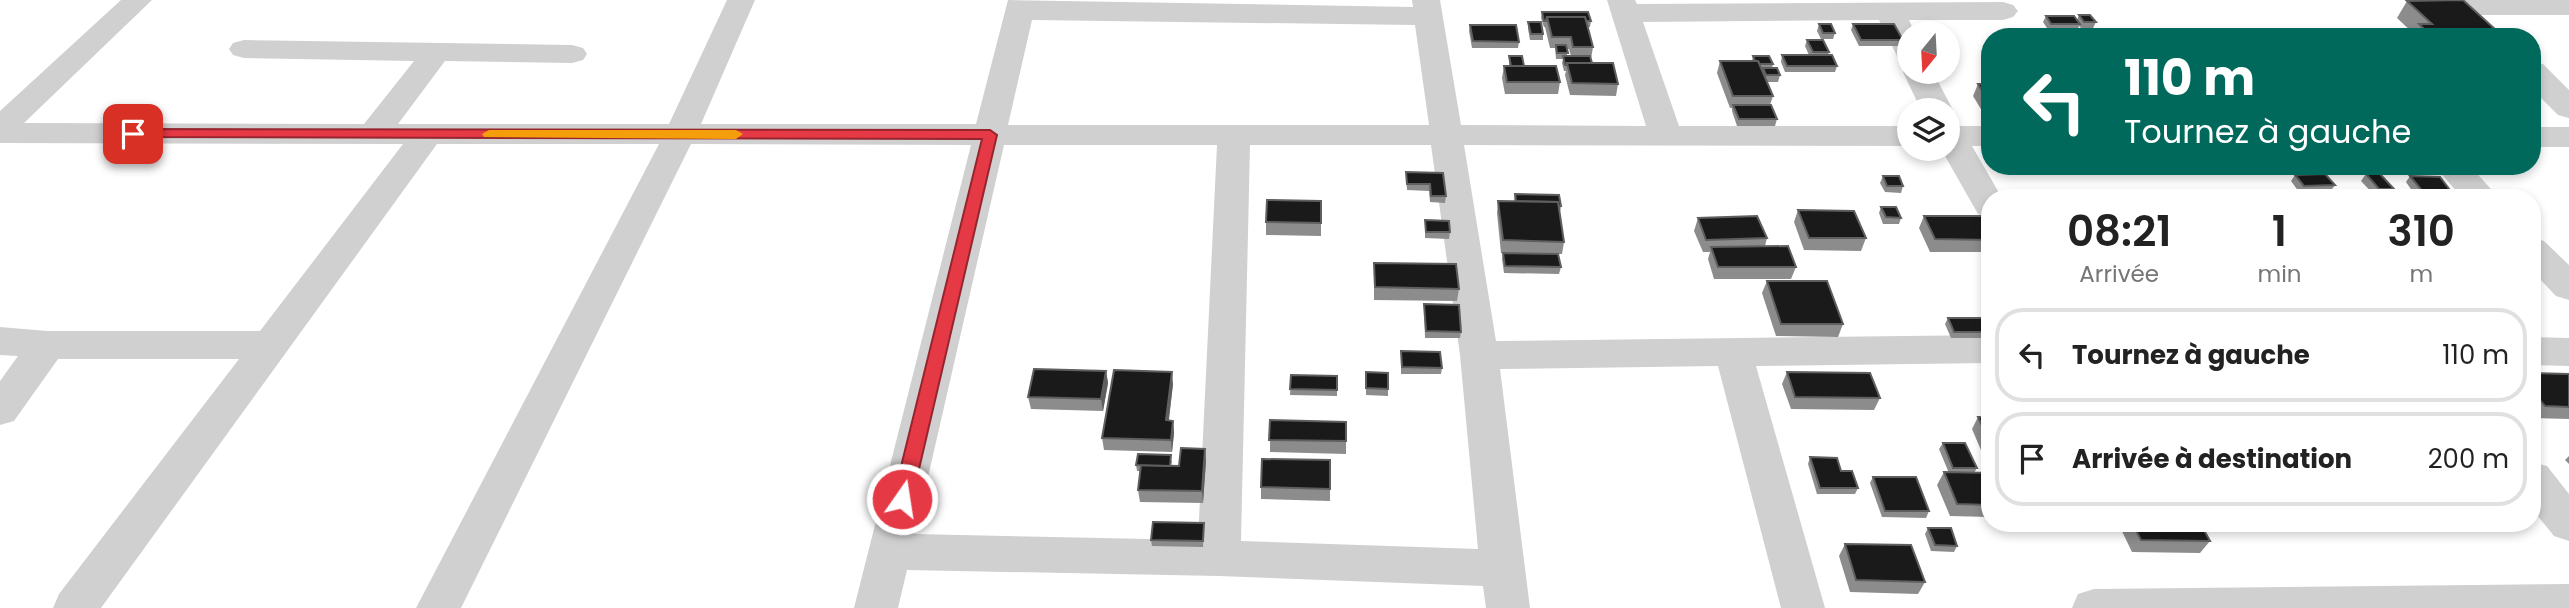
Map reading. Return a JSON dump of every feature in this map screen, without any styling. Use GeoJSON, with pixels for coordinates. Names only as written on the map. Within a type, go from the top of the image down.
{"type":"FeatureCollection","features":[{"type":"Feature","properties":{"kind":"street"},"geometry":{"type":"LineString","coordinates":[[0,131],[138,0]]}},
{"type":"Feature","properties":{"kind":"street"},"geometry":{"type":"LineString","coordinates":[[438,608],[680,134],[741,0]]}},
{"type":"Feature","properties":{"kind":"street"},"geometry":{"type":"LineString","coordinates":[[2466,3],[2569,6]]}},
{"type":"Feature","properties":{"kind":"street"},"geometry":{"type":"LineString","coordinates":[[2466,3],[2490,28]]}},
{"type":"Feature","properties":{"kind":"street"},"geometry":{"type":"LineString","coordinates":[[877,608],[890,552],[990,135],[1020,6],[1427,8],[1479,355],[1505,588],[1219,558],[890,552]]}},
{"type":"Feature","properties":{"kind":"street"},"geometry":{"type":"LineString","coordinates":[[1666,136],[1623,7],[1805,6],[1890,12],[2000,6],[2013,28]]}},
{"type":"Feature","properties":{"kind":"street"},"geometry":{"type":"LineString","coordinates":[[1890,12],[1897,27]]}},
{"type":"Feature","properties":{"kind":"street"},"geometry":{"type":"LineString","coordinates":[[244,49],[572,54]]}},
{"type":"Feature","properties":{"kind":"street"},"geometry":{"type":"LineString","coordinates":[[373,134],[436,53]]}},
{"type":"Feature","properties":{"kind":"street"},"geometry":{"type":"LineString","coordinates":[[2541,80],[2569,108]]}},
{"type":"Feature","properties":{"kind":"street"},"geometry":{"type":"LineString","coordinates":[[0,131],[1897,136]]}},
{"type":"Feature","properties":{"kind":"street"},"geometry":{"type":"LineString","coordinates":[[1960,131],[1981,135]]}},
{"type":"Feature","properties":{"kind":"street"},"geometry":{"type":"LineString","coordinates":[[75,608],[427,134]]}},
{"type":"Feature","properties":{"kind":"street"},"geometry":{"type":"LineString","coordinates":[[1219,558],[1234,135]]}},
{"type":"Feature","properties":{"kind":"street"},"geometry":{"type":"LineString","coordinates":[[2541,137],[2569,137]]}},
{"type":"Feature","properties":{"kind":"street"},"geometry":{"type":"LineString","coordinates":[[1960,155],[1981,191]]}},
{"type":"Feature","properties":{"kind":"street"},"geometry":{"type":"LineString","coordinates":[[2460,175],[2473,189]]}},
{"type":"Feature","properties":{"kind":"street"},"geometry":{"type":"LineString","coordinates":[[2541,258],[2569,287]]}},
{"type":"Feature","properties":{"kind":"street"},"geometry":{"type":"LineString","coordinates":[[0,341],[47,345],[270,345]]}},
{"type":"Feature","properties":{"kind":"street"},"geometry":{"type":"LineString","coordinates":[[0,410],[47,345]]}},
{"type":"Feature","properties":{"kind":"street"},"geometry":{"type":"LineString","coordinates":[[1479,355],[1981,349]]}},
{"type":"Feature","properties":{"kind":"street"},"geometry":{"type":"LineString","coordinates":[[1733,351],[1803,608]]}},
{"type":"Feature","properties":{"kind":"street"},"geometry":{"type":"LineString","coordinates":[[2541,351],[2569,352]]}},
{"type":"Feature","properties":{"kind":"street"},"geometry":{"type":"LineString","coordinates":[[2541,489],[2569,524]]}},
{"type":"Feature","properties":{"kind":"street"},"geometry":{"type":"LineString","coordinates":[[2094,608],[2569,603]]}},
{"type":"Feature","properties":{"kind":"building"},"geometry":{"type":"Polygon","coordinates":[[[2463,0],[2494,28],[2423,28],[2419,24],[2432,24],[2407,1],[2463,0]]]}},
{"type":"Feature","properties":{"kind":"building"},"geometry":{"type":"Polygon","coordinates":[[[1542,12],[1588,12],[1591,21],[1586,21],[1585,17],[1547,17],[1544,21],[1542,12]]]}},
{"type":"Feature","properties":{"kind":"building"},"geometry":{"type":"Polygon","coordinates":[[[2079,15],[2090,15],[2096,22],[2084,22],[2079,15]]]}},
{"type":"Feature","properties":{"kind":"building"},"geometry":{"type":"Polygon","coordinates":[[[2046,16],[2074,16],[2080,24],[2051,24],[2046,16]]]}},
{"type":"Feature","properties":{"kind":"building"},"geometry":{"type":"Polygon","coordinates":[[[1547,17],[1585,17],[1593,47],[1573,47],[1571,37],[1552,37],[1547,17]]]}},
{"type":"Feature","properties":{"kind":"building"},"geometry":{"type":"Polygon","coordinates":[[[1528,22],[1541,22],[1543,34],[1531,34],[1528,22]]]}},
{"type":"Feature","properties":{"kind":"building"},"geometry":{"type":"Polygon","coordinates":[[[1819,24],[1831,24],[1835,33],[1823,33],[1819,24]]]}},
{"type":"Feature","properties":{"kind":"building"},"geometry":{"type":"Polygon","coordinates":[[[1853,24],[1894,24],[1897,29],[1897,40],[1861,40],[1853,24]]]}},
{"type":"Feature","properties":{"kind":"building"},"geometry":{"type":"Polygon","coordinates":[[[1470,25],[1516,25],[1519,42],[1473,41],[1470,25]]]}},
{"type":"Feature","properties":{"kind":"building"},"geometry":{"type":"Polygon","coordinates":[[[1807,40],[1823,40],[1829,52],[1813,52],[1807,40]]]}},
{"type":"Feature","properties":{"kind":"building"},"geometry":{"type":"Polygon","coordinates":[[[1556,45],[1566,45],[1568,53],[1557,53],[1556,45]]]}},
{"type":"Feature","properties":{"kind":"building"},"geometry":{"type":"Polygon","coordinates":[[[1782,55],[1832,55],[1837,66],[1787,66],[1782,55]]]}},
{"type":"Feature","properties":{"kind":"building"},"geometry":{"type":"Polygon","coordinates":[[[1509,56],[1522,56],[1524,66],[1511,66],[1509,56]]]}},
{"type":"Feature","properties":{"kind":"building"},"geometry":{"type":"Polygon","coordinates":[[[1563,56],[1590,56],[1592,63],[1565,65],[1563,56]]]}},
{"type":"Feature","properties":{"kind":"building"},"geometry":{"type":"Polygon","coordinates":[[[1753,56],[1769,56],[1773,64],[1760,64],[1753,56]]]}},
{"type":"Feature","properties":{"kind":"building"},"geometry":{"type":"Polygon","coordinates":[[[1720,61],[1758,61],[1773,96],[1733,96],[1720,61]]]}},
{"type":"Feature","properties":{"kind":"building"},"geometry":{"type":"Polygon","coordinates":[[[1567,63],[1613,63],[1618,84],[1572,83],[1567,63]]]}},
{"type":"Feature","properties":{"kind":"building"},"geometry":{"type":"Polygon","coordinates":[[[1504,66],[1556,66],[1560,82],[1507,82],[1504,66]]]}},
{"type":"Feature","properties":{"kind":"building"},"geometry":{"type":"Polygon","coordinates":[[[1763,68],[1777,68],[1780,75],[1766,75],[1763,68]]]}},
{"type":"Feature","properties":{"kind":"building"},"geometry":{"type":"Polygon","coordinates":[[[1733,105],[1771,105],[1777,119],[1739,119],[1733,105]]]}},
{"type":"Feature","properties":{"kind":"building"},"geometry":{"type":"Polygon","coordinates":[[[1406,172],[1443,173],[1446,196],[1431,196],[1430,184],[1407,184],[1406,172]]]}},
{"type":"Feature","properties":{"kind":"building"},"geometry":{"type":"Polygon","coordinates":[[[2295,175],[2326,175],[2335,185],[2304,186],[2295,175]]]}},
{"type":"Feature","properties":{"kind":"building"},"geometry":{"type":"Polygon","coordinates":[[[2367,175],[2381,175],[2394,189],[2379,189],[2367,175]]]}},
{"type":"Feature","properties":{"kind":"building"},"geometry":{"type":"Polygon","coordinates":[[[1883,176],[1899,176],[1903,186],[1887,186],[1883,176]]]}},
{"type":"Feature","properties":{"kind":"building"},"geometry":{"type":"Polygon","coordinates":[[[2410,176],[2440,177],[2449,189],[2421,189],[2410,176]]]}},
{"type":"Feature","properties":{"kind":"building"},"geometry":{"type":"Polygon","coordinates":[[[1515,194],[1559,195],[1561,206],[1558,206],[1558,202],[1516,201],[1515,194]]]}},
{"type":"Feature","properties":{"kind":"building"},"geometry":{"type":"Polygon","coordinates":[[[1267,200],[1321,201],[1321,223],[1266,222],[1267,200]]]}},
{"type":"Feature","properties":{"kind":"building"},"geometry":{"type":"Polygon","coordinates":[[[1498,201],[1558,202],[1564,242],[1503,240],[1498,201]]]}},
{"type":"Feature","properties":{"kind":"building"},"geometry":{"type":"Polygon","coordinates":[[[1881,207],[1896,207],[1901,218],[1886,217],[1881,207]]]}},
{"type":"Feature","properties":{"kind":"building"},"geometry":{"type":"Polygon","coordinates":[[[1798,210],[1854,211],[1866,238],[1809,238],[1798,210]]]}},
{"type":"Feature","properties":{"kind":"building"},"geometry":{"type":"Polygon","coordinates":[[[1757,216],[1767,238],[1706,240],[1698,218],[1757,216]]]}},
{"type":"Feature","properties":{"kind":"building"},"geometry":{"type":"Polygon","coordinates":[[[1924,216],[1981,216],[1981,240],[1935,239],[1924,216]]]}},
{"type":"Feature","properties":{"kind":"building"},"geometry":{"type":"Polygon","coordinates":[[[1425,220],[1449,221],[1450,232],[1426,232],[1425,220]]]}},
{"type":"Feature","properties":{"kind":"building"},"geometry":{"type":"Polygon","coordinates":[[[1788,246],[1796,267],[1718,267],[1711,247],[1788,246]]]}},
{"type":"Feature","properties":{"kind":"building"},"geometry":{"type":"Polygon","coordinates":[[[1503,253],[1558,254],[1561,267],[1505,266],[1503,253]]]}},
{"type":"Feature","properties":{"kind":"building"},"geometry":{"type":"Polygon","coordinates":[[[1374,263],[1456,264],[1459,289],[1375,287],[1374,263]]]}},
{"type":"Feature","properties":{"kind":"building"},"geometry":{"type":"Polygon","coordinates":[[[1767,281],[1827,281],[1843,324],[1781,324],[1767,281]]]}},
{"type":"Feature","properties":{"kind":"building"},"geometry":{"type":"Polygon","coordinates":[[[1424,304],[1459,305],[1461,332],[1426,331],[1424,304]]]}},
{"type":"Feature","properties":{"kind":"building"},"geometry":{"type":"Polygon","coordinates":[[[1948,318],[1981,318],[1981,332],[1954,332],[1948,318]]]}},
{"type":"Feature","properties":{"kind":"building"},"geometry":{"type":"Polygon","coordinates":[[[1401,351],[1440,352],[1442,368],[1402,367],[1401,351]]]}},
{"type":"Feature","properties":{"kind":"building"},"geometry":{"type":"Polygon","coordinates":[[[1034,369],[1106,371],[1101,399],[1028,397],[1034,369]]]}},
{"type":"Feature","properties":{"kind":"building"},"geometry":{"type":"Polygon","coordinates":[[[1114,370],[1172,372],[1166,420],[1173,421],[1171,440],[1102,438],[1114,370]]]}},
{"type":"Feature","properties":{"kind":"building"},"geometry":{"type":"Polygon","coordinates":[[[1366,372],[1388,373],[1388,389],[1366,388],[1366,372]]]}},
{"type":"Feature","properties":{"kind":"building"},"geometry":{"type":"Polygon","coordinates":[[[1787,372],[1870,373],[1880,398],[1795,397],[1787,372]]]}},
{"type":"Feature","properties":{"kind":"building"},"geometry":{"type":"Polygon","coordinates":[[[2541,373],[2569,374],[2569,407],[2545,406],[2541,401],[2541,373]]]}},
{"type":"Feature","properties":{"kind":"building"},"geometry":{"type":"Polygon","coordinates":[[[1291,375],[1337,376],[1337,390],[1290,389],[1291,375]]]}},
{"type":"Feature","properties":{"kind":"building"},"geometry":{"type":"Polygon","coordinates":[[[1270,420],[1346,422],[1346,441],[1269,440],[1270,420]]]}},
{"type":"Feature","properties":{"kind":"building"},"geometry":{"type":"Polygon","coordinates":[[[1943,443],[1965,443],[1977,468],[1953,468],[1943,443]]]}},
{"type":"Feature","properties":{"kind":"building"},"geometry":{"type":"Polygon","coordinates":[[[1181,448],[1205,449],[1202,491],[1138,490],[1141,465],[1179,466],[1181,448]]]}},
{"type":"Feature","properties":{"kind":"building"},"geometry":{"type":"Polygon","coordinates":[[[1138,454],[1171,455],[1170,466],[1136,465],[1138,454]]]}},
{"type":"Feature","properties":{"kind":"building"},"geometry":{"type":"Polygon","coordinates":[[[1810,457],[1837,458],[1841,471],[1852,471],[1858,488],[1820,488],[1810,457]]]}},
{"type":"Feature","properties":{"kind":"building"},"geometry":{"type":"Polygon","coordinates":[[[1262,459],[1330,460],[1330,489],[1261,487],[1262,459]]]}},
{"type":"Feature","properties":{"kind":"building"},"geometry":{"type":"Polygon","coordinates":[[[1944,472],[1981,473],[1981,505],[1957,504],[1944,472]]]}},
{"type":"Feature","properties":{"kind":"building"},"geometry":{"type":"Polygon","coordinates":[[[1873,477],[1916,477],[1929,511],[1885,511],[1873,477]]]}},
{"type":"Feature","properties":{"kind":"building"},"geometry":{"type":"Polygon","coordinates":[[[1153,522],[1204,523],[1203,541],[1151,540],[1153,522]]]}},
{"type":"Feature","properties":{"kind":"building"},"geometry":{"type":"Polygon","coordinates":[[[1928,528],[1951,528],[1957,546],[1935,545],[1928,528]]]}},
{"type":"Feature","properties":{"kind":"building"},"geometry":{"type":"Polygon","coordinates":[[[2137,532],[2205,532],[2210,541],[2141,540],[2137,532]]]}},
{"type":"Feature","properties":{"kind":"building"},"geometry":{"type":"Polygon","coordinates":[[[1845,544],[1911,545],[1925,582],[1856,580],[1845,544]]]}},
{"type":"Feature","properties":{"kind":"slow traffic"},"geometry":{"type":"LineString","coordinates":[[489,134],[736,134]]}},
{"type":"Feature","properties":{"kind":"route"},"geometry":{"type":"LineString","coordinates":[[133,134],[990,135],[902,499]]}}]}
